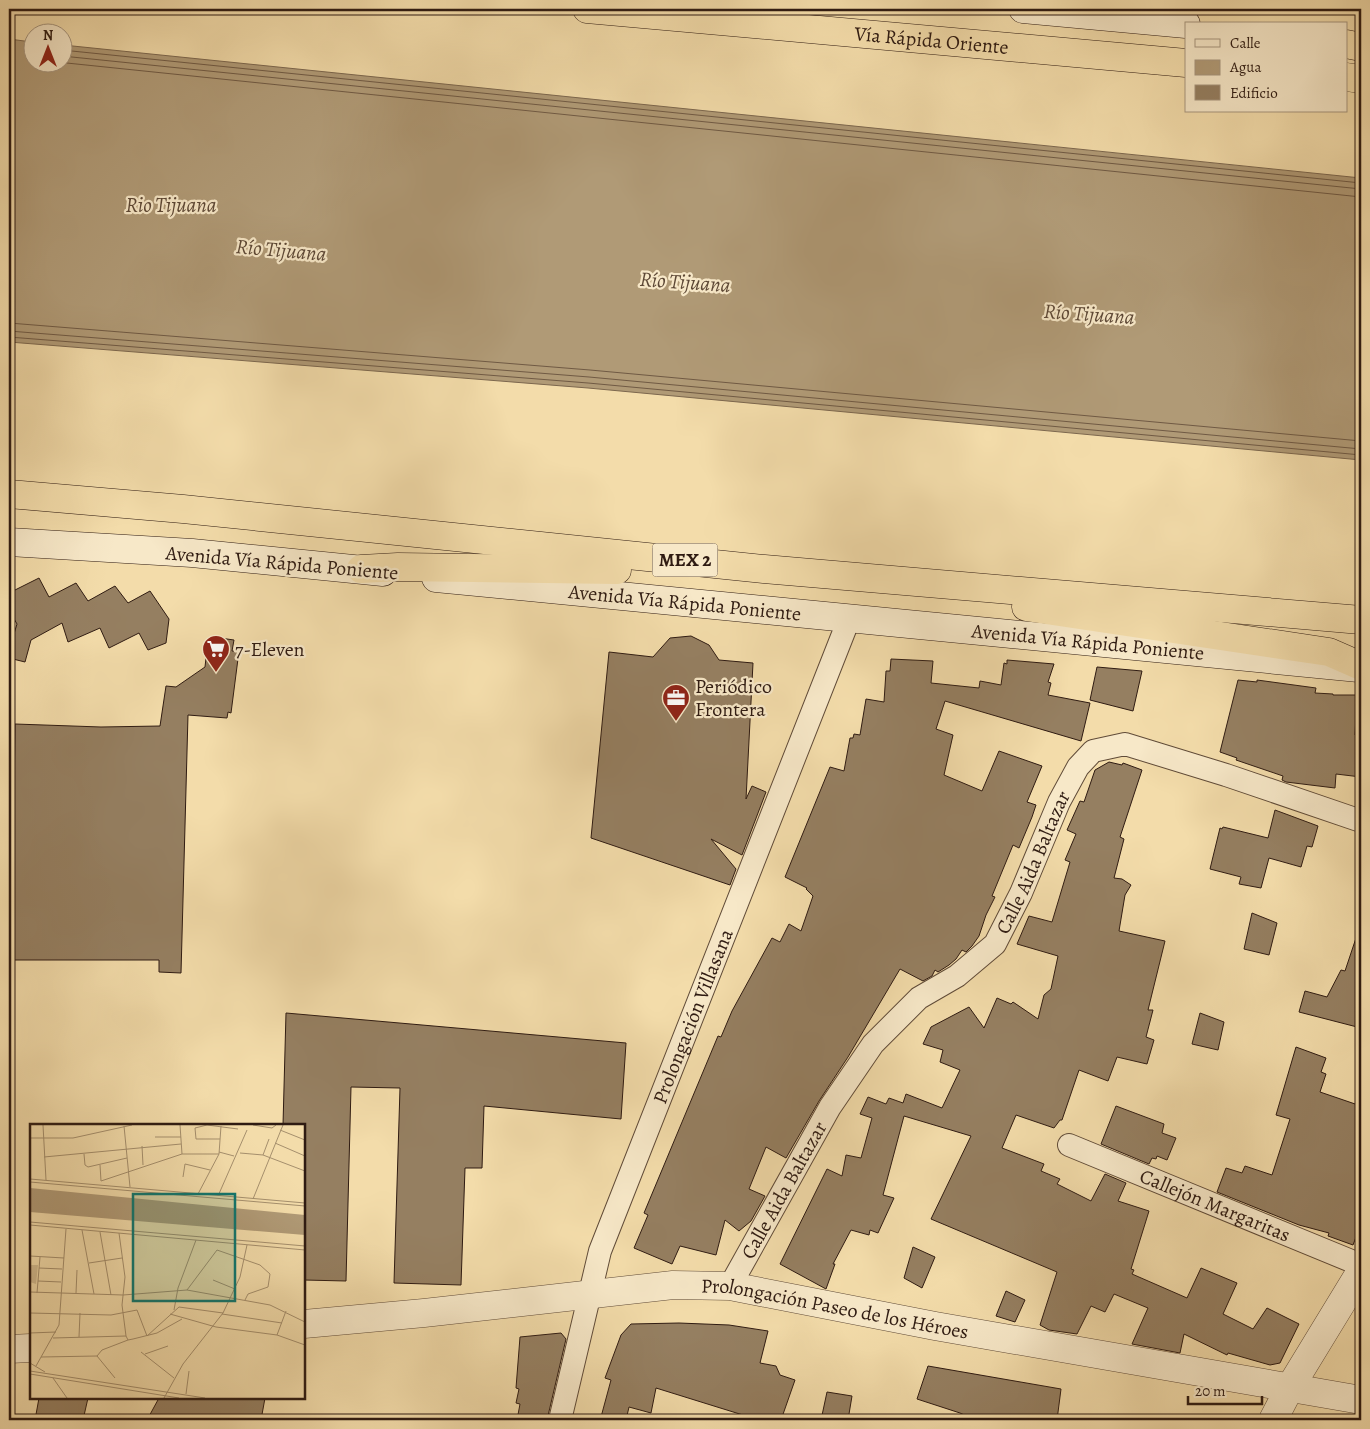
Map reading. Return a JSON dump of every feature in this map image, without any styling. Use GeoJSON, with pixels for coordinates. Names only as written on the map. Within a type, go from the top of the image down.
{"type":"FeatureCollection","features":[{"type":"Feature","properties":{"kind":"highway","name":"Vía Rápida Oriente"},"geometry":{"type":"LineString","coordinates":[[588,9],[1185,63]]}},
{"type":"Feature","properties":{"kind":"highway"},"geometry":{"type":"LineString","coordinates":[[1348,44],[1361,47]]}},
{"type":"Feature","properties":{"kind":"highway"},"geometry":{"type":"LineString","coordinates":[[1348,77],[1361,78]]}},
{"type":"Feature","properties":{"kind":"highway","name":"Avenida Vía Rápida Poniente"},"geometry":{"type":"LineString","coordinates":[[9,494],[183,509],[764,569],[1361,620]]}},
{"type":"Feature","properties":{"kind":"highway"},"geometry":{"type":"LineString","coordinates":[[362,569],[398,566],[711,571],[764,569]]}},
{"type":"Feature","properties":{"kind":"highway"},"geometry":{"type":"LineString","coordinates":[[858,576],[896,588],[1329,652],[1361,667]]}},
{"type":"Feature","properties":{"kind":"main road"},"geometry":{"type":"LineString","coordinates":[[1024,9],[1142,14],[1185,24]]}},
{"type":"Feature","properties":{"kind":"main road"},"geometry":{"type":"LineString","coordinates":[[1348,38],[1361,40]]}},
{"type":"Feature","properties":{"kind":"main road","name":"Avenida Vía Rápida Poniente"},"geometry":{"type":"LineString","coordinates":[[9,542],[192,553],[849,619],[1361,667]]}},
{"type":"Feature","properties":{"kind":"main road"},"geometry":{"type":"LineString","coordinates":[[1273,1420],[1361,1271]]}},
{"type":"Feature","properties":{"kind":"main road","name":"Prolongación Paseo de los Héroes"},"geometry":{"type":"LineString","coordinates":[[305,1324],[424,1313],[673,1285],[730,1286],[935,1326],[1361,1400]]}},
{"type":"Feature","properties":{"kind":"main road"},"geometry":{"type":"LineString","coordinates":[[9,1349],[30,1348]]}},
{"type":"Feature","properties":{"kind":"street","name":"Prolongación Villasana"},"geometry":{"type":"LineString","coordinates":[[560,1420],[600,1251],[849,619]]}},
{"type":"Feature","properties":{"kind":"street","name":"Calle Aida Baltazar"},"geometry":{"type":"LineString","coordinates":[[730,1286],[830,1107],[873,1044],[919,998],[957,976],[995,944],[1021,893],[1058,802],[1078,767],[1093,751],[1125,744],[1226,775],[1361,821]]}},
{"type":"Feature","properties":{"kind":"street","name":"Callejón Margaritas"},"geometry":{"type":"LineString","coordinates":[[1068,1145],[1361,1265]]}},
{"type":"Feature","properties":{"kind":"water","name":"Rio Tijuana"},"geometry":{"type":"Polygon","coordinates":[[[9,39],[22,41],[22,72],[72,72],[72,46],[1361,178],[1361,460],[588,388],[9,342],[9,39]]]}},
{"type":"Feature","properties":{"kind":"building"},"geometry":{"type":"Polygon","coordinates":[[[39,578],[49,597],[76,583],[88,601],[115,586],[128,603],[150,591],[169,619],[166,643],[148,650],[139,633],[109,648],[100,628],[68,642],[62,623],[31,640],[25,662],[9,658],[9,650],[17,624],[9,610],[9,593],[39,578]]]}},
{"type":"Feature","properties":{"kind":"building","name":"Periódico Frontera"},"geometry":{"type":"Polygon","coordinates":[[[691,636],[709,645],[719,660],[753,663],[746,799],[752,786],[766,792],[742,855],[711,839],[736,869],[730,885],[591,838],[609,652],[653,657],[670,638],[691,636]]]}},
{"type":"Feature","properties":{"kind":"building"},"geometry":{"type":"Polygon","coordinates":[[[220,638],[234,640],[232,651],[239,651],[231,713],[228,712],[227,718],[188,715],[181,973],[159,972],[159,960],[12,960],[15,724],[101,727],[160,726],[166,686],[176,687],[205,667],[207,649],[220,638]]]}},
{"type":"Feature","properties":{"kind":"building"},"geometry":{"type":"Polygon","coordinates":[[[891,659],[933,661],[931,683],[979,688],[980,681],[1001,685],[1004,663],[1007,664],[1007,660],[1054,664],[1048,682],[1051,683],[1048,695],[1090,703],[1081,741],[945,701],[936,729],[953,735],[944,775],[982,791],[999,751],[1042,766],[1027,802],[1036,805],[1032,817],[1019,848],[1013,845],[992,896],[995,897],[979,936],[966,952],[962,950],[949,965],[938,972],[935,970],[932,976],[923,981],[900,969],[786,1158],[766,1147],[749,1189],[765,1196],[751,1221],[739,1231],[725,1220],[716,1255],[680,1246],[672,1264],[634,1248],[648,1215],[644,1213],[718,1036],[721,1037],[732,1011],[772,938],[780,942],[789,924],[801,931],[813,896],[807,888],[785,877],[830,767],[844,771],[850,738],[853,738],[854,734],[860,735],[866,699],[884,702],[886,671],[890,671],[891,659]]]}},
{"type":"Feature","properties":{"kind":"building"},"geometry":{"type":"Polygon","coordinates":[[[1097,667],[1142,671],[1133,711],[1090,700],[1097,667]]]}},
{"type":"Feature","properties":{"kind":"building"},"geometry":{"type":"Polygon","coordinates":[[[1238,680],[1257,682],[1257,680],[1316,688],[1315,693],[1357,695],[1355,735],[1361,736],[1361,777],[1336,774],[1335,788],[1286,782],[1282,780],[1283,776],[1236,760],[1237,758],[1220,752],[1238,680]]]}},
{"type":"Feature","properties":{"kind":"building"},"geometry":{"type":"Polygon","coordinates":[[[1109,762],[1122,765],[1123,763],[1142,770],[1120,837],[1124,839],[1114,878],[1122,879],[1131,885],[1125,895],[1119,931],[1165,941],[1148,1010],[1153,1010],[1146,1037],[1154,1040],[1147,1064],[1117,1057],[1108,1081],[1079,1070],[1062,1120],[1054,1128],[1016,1115],[1002,1148],[1044,1164],[1041,1171],[1060,1179],[1057,1184],[1091,1201],[1105,1174],[1126,1183],[1118,1201],[1149,1211],[1131,1269],[1134,1270],[1132,1274],[1187,1298],[1201,1268],[1237,1283],[1223,1314],[1253,1329],[1267,1308],[1299,1324],[1280,1363],[1270,1365],[1228,1353],[1227,1355],[1184,1334],[1180,1353],[1132,1344],[1148,1308],[1114,1294],[1105,1312],[1091,1306],[1077,1334],[1049,1330],[1040,1325],[1057,1272],[931,1219],[971,1136],[904,1116],[883,1195],[894,1198],[878,1233],[870,1230],[869,1235],[851,1230],[833,1264],[835,1264],[826,1289],[780,1264],[827,1169],[842,1176],[846,1155],[861,1158],[872,1118],[860,1114],[868,1097],[886,1104],[889,1098],[903,1103],[906,1094],[942,1108],[960,1070],[940,1062],[943,1050],[923,1044],[931,1027],[969,1007],[984,1028],[997,998],[1011,1004],[1013,1002],[1038,1019],[1044,995],[1051,989],[1058,956],[1017,944],[1029,916],[1052,922],[1070,862],[1065,860],[1076,834],[1067,830],[1080,801],[1084,802],[1095,770],[1109,762]]]}},
{"type":"Feature","properties":{"kind":"building"},"geometry":{"type":"Polygon","coordinates":[[[1275,810],[1318,826],[1312,847],[1307,846],[1301,867],[1269,858],[1261,888],[1239,884],[1241,877],[1210,869],[1220,828],[1222,829],[1223,827],[1268,838],[1275,810]]]}},
{"type":"Feature","properties":{"kind":"building"},"geometry":{"type":"Polygon","coordinates":[[[1252,913],[1277,923],[1269,955],[1244,949],[1252,913]]]}},
{"type":"Feature","properties":{"kind":"building"},"geometry":{"type":"Polygon","coordinates":[[[1357,935],[1361,935],[1361,1028],[1299,1012],[1305,991],[1327,997],[1341,970],[1345,971],[1357,935]]]}},
{"type":"Feature","properties":{"kind":"building"},"geometry":{"type":"Polygon","coordinates":[[[286,1013],[626,1043],[621,1119],[484,1106],[482,1168],[465,1168],[461,1285],[394,1283],[400,1088],[351,1087],[346,1281],[305,1280],[305,1124],[283,1124],[286,1013]]]}},
{"type":"Feature","properties":{"kind":"building"},"geometry":{"type":"Polygon","coordinates":[[[1200,1013],[1224,1022],[1218,1050],[1192,1044],[1200,1013]]]}},
{"type":"Feature","properties":{"kind":"building"},"geometry":{"type":"Polygon","coordinates":[[[1296,1047],[1326,1058],[1321,1072],[1326,1074],[1320,1092],[1361,1106],[1361,1239],[1356,1237],[1353,1245],[1328,1236],[1329,1233],[1299,1225],[1217,1192],[1226,1168],[1242,1173],[1245,1166],[1272,1175],[1290,1119],[1276,1115],[1296,1047]]]}},
{"type":"Feature","properties":{"kind":"building"},"geometry":{"type":"Polygon","coordinates":[[[1116,1106],[1164,1124],[1162,1133],[1176,1138],[1167,1160],[1157,1156],[1156,1159],[1152,1158],[1149,1164],[1101,1144],[1116,1106]]]}},
{"type":"Feature","properties":{"kind":"building"},"geometry":{"type":"Polygon","coordinates":[[[913,1247],[935,1257],[922,1288],[904,1278],[913,1247]]]}},
{"type":"Feature","properties":{"kind":"building"},"geometry":{"type":"Polygon","coordinates":[[[1006,1291],[1025,1300],[1015,1322],[996,1316],[1006,1291]]]}},
{"type":"Feature","properties":{"kind":"building"},"geometry":{"type":"Polygon","coordinates":[[[631,1324],[729,1325],[768,1331],[760,1363],[776,1366],[780,1375],[795,1380],[781,1420],[759,1420],[656,1388],[651,1413],[629,1407],[626,1420],[601,1417],[611,1380],[605,1378],[621,1335],[631,1324]]]}},
{"type":"Feature","properties":{"kind":"building"},"geometry":{"type":"Polygon","coordinates":[[[561,1333],[566,1339],[547,1420],[517,1420],[520,1404],[516,1403],[519,1389],[516,1388],[520,1337],[561,1333]]]}},
{"type":"Feature","properties":{"kind":"building"},"geometry":{"type":"Polygon","coordinates":[[[928,1366],[1061,1389],[1057,1420],[975,1420],[917,1399],[928,1366]]]}},
{"type":"Feature","properties":{"kind":"building"},"geometry":{"type":"Polygon","coordinates":[[[827,1392],[852,1396],[848,1420],[821,1420],[827,1392]]]}},
{"type":"Feature","properties":{"kind":"building"},"geometry":{"type":"Polygon","coordinates":[[[39,1399],[88,1399],[83,1420],[35,1420],[39,1399]]]}},
{"type":"Feature","properties":{"kind":"building"},"geometry":{"type":"Polygon","coordinates":[[[158,1399],[265,1399],[261,1420],[147,1420],[158,1399]]]}},
{"type":"Feature","properties":{"kind":"place","name":"7-Eleven"},"geometry":{"type":"Point","coordinates":[216,673]}},
{"type":"Feature","properties":{"kind":"place","name":"Periódico Frontera"},"geometry":{"type":"Point","coordinates":[676,722]}},
{"type":"Feature","properties":{"kind":"water label","name":"Río Tijuana"},"geometry":{"type":"Point","coordinates":[281,250]}},
{"type":"Feature","properties":{"kind":"water label","name":"Río Tijuana"},"geometry":{"type":"Point","coordinates":[685,282]}},
{"type":"Feature","properties":{"kind":"water label","name":"Río Tijuana"},"geometry":{"type":"Point","coordinates":[1089,314]}}]}
